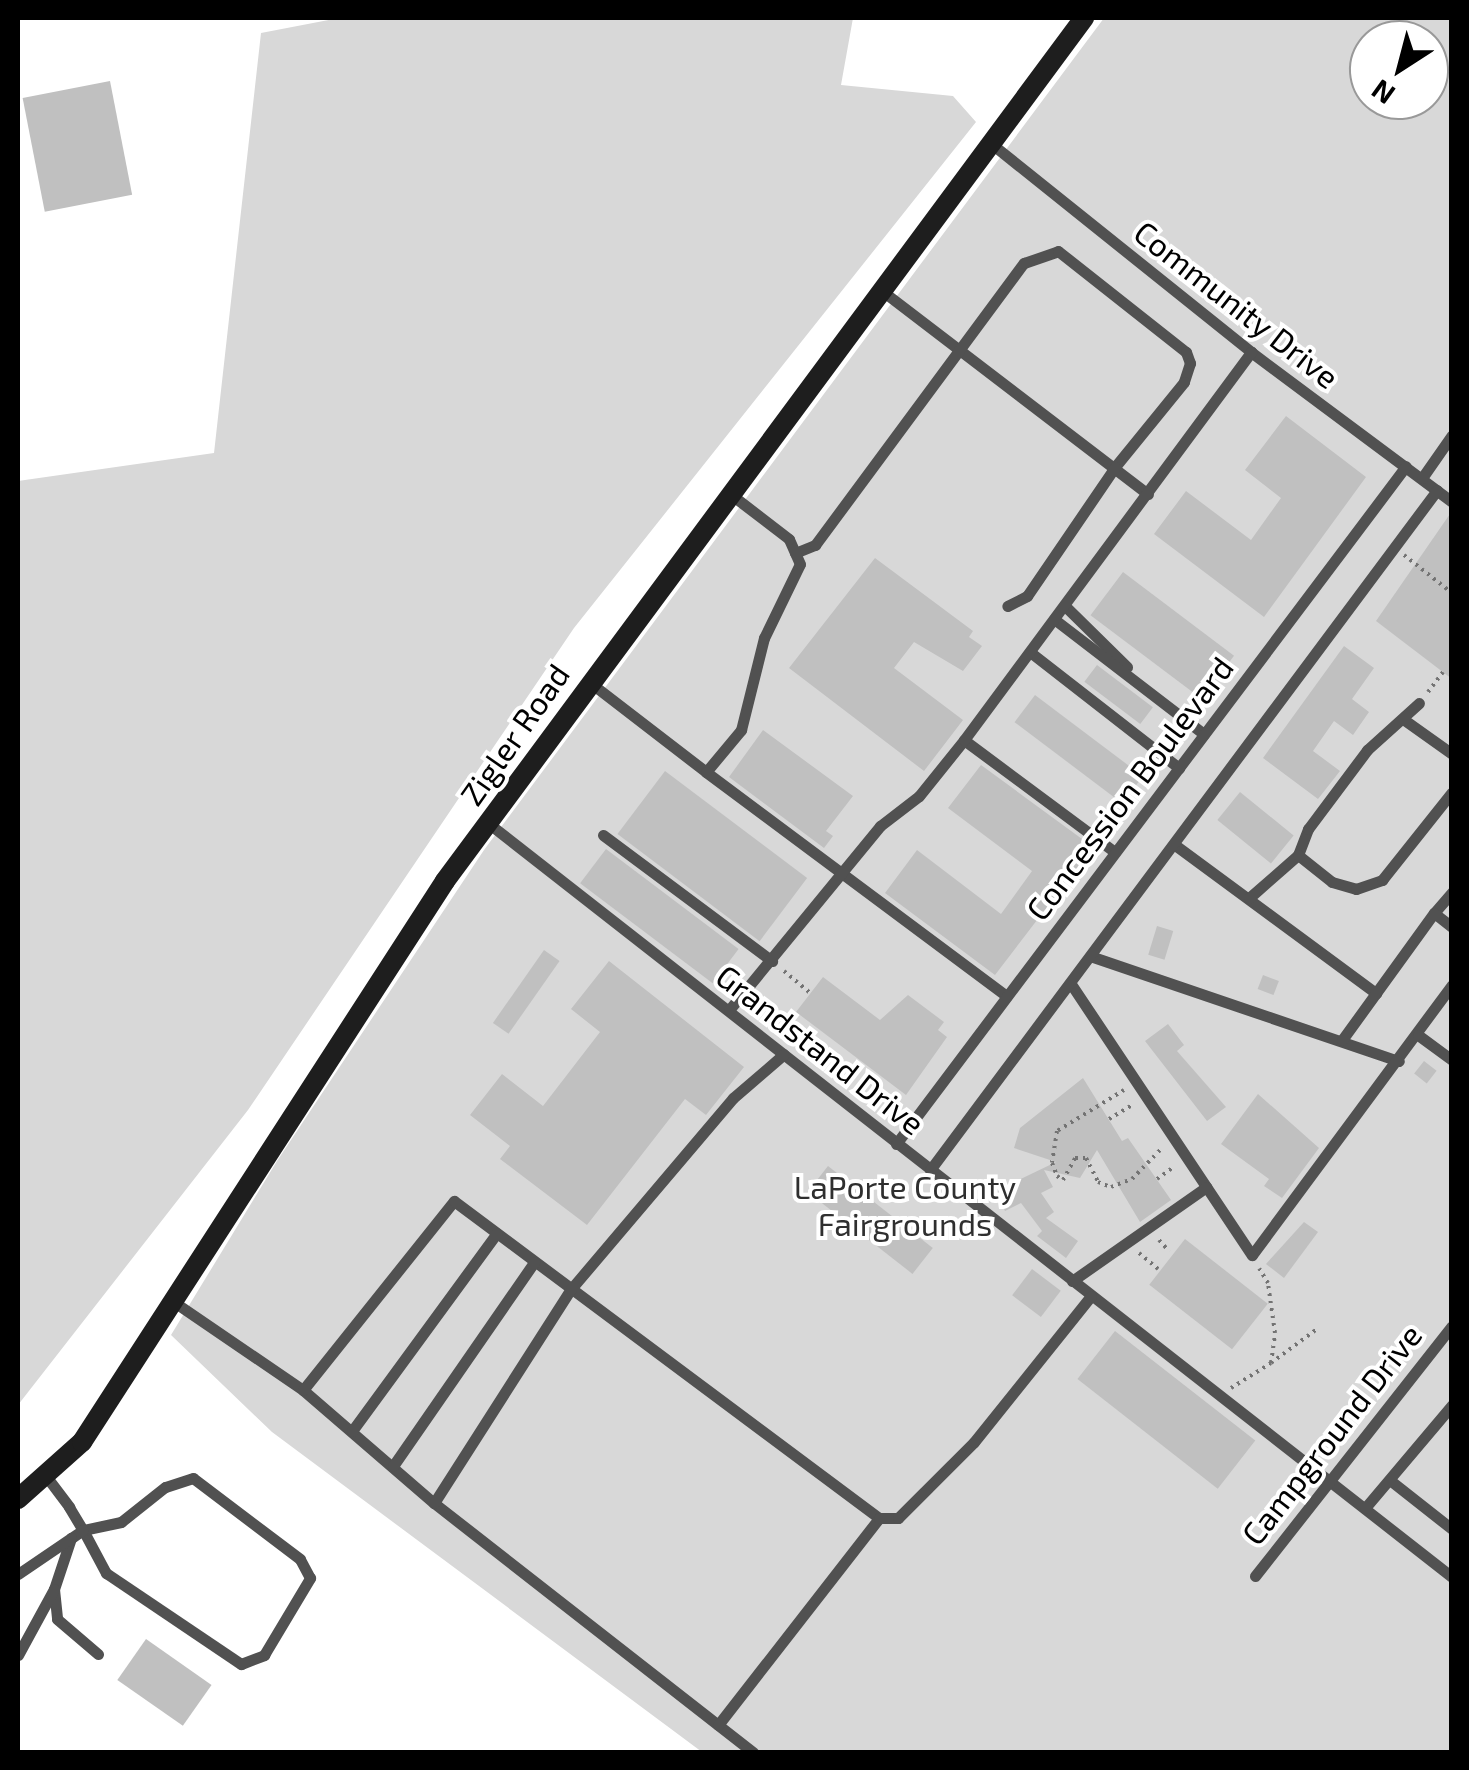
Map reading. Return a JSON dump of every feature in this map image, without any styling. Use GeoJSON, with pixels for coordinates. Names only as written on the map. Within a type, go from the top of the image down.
{"type":"FeatureCollection","features":[{"type":"Feature","properties":{"kind":"street","name":"Zigler Road"},"geometry":{"type":"LineString","coordinates":[[18,1499],[82,1442],[177,1304],[488,823],[588,681],[993,145],[1084,18]]}},
{"type":"Feature","properties":{"kind":"lane","name":"Community Drive"},"geometry":{"type":"LineString","coordinates":[[993,145],[1250,352],[1452,502]]}},
{"type":"Feature","properties":{"kind":"lane"},"geometry":{"type":"LineString","coordinates":[[795,553],[816,546],[1024,263],[1048,252],[1067,254],[1186,352],[1190,363],[1184,382],[1115,467],[1027,596],[1007,606]]}},
{"type":"Feature","properties":{"kind":"lane"},"geometry":{"type":"LineString","coordinates":[[881,290],[1148,494]]}},
{"type":"Feature","properties":{"kind":"lane"},"geometry":{"type":"LineString","coordinates":[[729,1010],[838,874],[880,826],[919,796],[964,740],[1250,352]]}},
{"type":"Feature","properties":{"kind":"lane"},"geometry":{"type":"LineString","coordinates":[[1422,478],[1452,435]]}},
{"type":"Feature","properties":{"kind":"lane","name":"Concession Boulevard"},"geometry":{"type":"LineString","coordinates":[[896,1144],[1406,466]]}},
{"type":"Feature","properties":{"kind":"lane"},"geometry":{"type":"LineString","coordinates":[[930,1170],[1093,957],[1437,490]]}},
{"type":"Feature","properties":{"kind":"lane"},"geometry":{"type":"LineString","coordinates":[[706,772],[741,730],[764,638],[800,564],[789,538],[729,493]]}},
{"type":"Feature","properties":{"kind":"lane"},"geometry":{"type":"LineString","coordinates":[[1065,606],[1158,698]]}},
{"type":"Feature","properties":{"kind":"lane"},"geometry":{"type":"LineString","coordinates":[[1054,620],[1204,734]]}},
{"type":"Feature","properties":{"kind":"lane"},"geometry":{"type":"LineString","coordinates":[[1030,652],[1179,768]]}},
{"type":"Feature","properties":{"kind":"lane"},"geometry":{"type":"LineString","coordinates":[[588,681],[838,874],[1006,996]]}},
{"type":"Feature","properties":{"kind":"lane"},"geometry":{"type":"LineString","coordinates":[[1249,898],[1298,855],[1308,828],[1367,750],[1419,704]]}},
{"type":"Feature","properties":{"kind":"lane"},"geometry":{"type":"LineString","coordinates":[[1403,719],[1452,754]]}},
{"type":"Feature","properties":{"kind":"lane"},"geometry":{"type":"LineString","coordinates":[[964,740],[1116,852]]}},
{"type":"Feature","properties":{"kind":"lane"},"geometry":{"type":"LineString","coordinates":[[1298,855],[1332,882],[1356,890],[1382,880],[1452,792]]}},
{"type":"Feature","properties":{"kind":"lane","name":"Grandstand Drive"},"geometry":{"type":"LineString","coordinates":[[488,823],[1452,1577]]}},
{"type":"Feature","properties":{"kind":"lane"},"geometry":{"type":"LineString","coordinates":[[603,835],[772,961]]}},
{"type":"Feature","properties":{"kind":"lane"},"geometry":{"type":"LineString","coordinates":[[1176,844],[1376,993]]}},
{"type":"Feature","properties":{"kind":"lane"},"geometry":{"type":"LineString","coordinates":[[1342,1040],[1452,892]]}},
{"type":"Feature","properties":{"kind":"lane"},"geometry":{"type":"LineString","coordinates":[[1434,913],[1452,927]]}},
{"type":"Feature","properties":{"kind":"lane"},"geometry":{"type":"LineString","coordinates":[[1093,957],[1399,1061]]}},
{"type":"Feature","properties":{"kind":"lane"},"geometry":{"type":"LineString","coordinates":[[1071,984],[1252,1256],[1452,985]]}},
{"type":"Feature","properties":{"kind":"lane"},"geometry":{"type":"LineString","coordinates":[[1418,1035],[1452,1060]]}},
{"type":"Feature","properties":{"kind":"lane"},"geometry":{"type":"LineString","coordinates":[[434,1502],[571,1289],[733,1098],[784,1054]]}},
{"type":"Feature","properties":{"kind":"lane"},"geometry":{"type":"LineString","coordinates":[[1072,1281],[1206,1187]]}},
{"type":"Feature","properties":{"kind":"lane"},"geometry":{"type":"LineString","coordinates":[[303,1390],[454,1201],[879,1518],[898,1518],[974,1442],[1091,1296]]}},
{"type":"Feature","properties":{"kind":"lane"},"geometry":{"type":"LineString","coordinates":[[352,1431],[496,1234]]}},
{"type":"Feature","properties":{"kind":"lane"},"geometry":{"type":"LineString","coordinates":[[392,1466],[534,1262]]}},
{"type":"Feature","properties":{"kind":"lane"},"geometry":{"type":"LineString","coordinates":[[177,1304],[303,1390],[434,1502],[752,1752]]}},
{"type":"Feature","properties":{"kind":"lane","name":"Campground Drive"},"geometry":{"type":"LineString","coordinates":[[1255,1576],[1326,1477],[1452,1326]]}},
{"type":"Feature","properties":{"kind":"lane"},"geometry":{"type":"LineString","coordinates":[[1365,1508],[1391,1482],[1452,1405]]}},
{"type":"Feature","properties":{"kind":"lane"},"geometry":{"type":"LineString","coordinates":[[18,1574],[77,1534],[121,1522],[166,1487],[193,1478],[300,1559],[310,1578],[264,1655],[242,1664],[106,1573],[77,1534],[46,1476]]}},
{"type":"Feature","properties":{"kind":"lane"},"geometry":{"type":"LineString","coordinates":[[1391,1482],[1452,1529]]}},
{"type":"Feature","properties":{"kind":"lane"},"geometry":{"type":"LineString","coordinates":[[718,1724],[879,1518]]}},
{"type":"Feature","properties":{"kind":"lane"},"geometry":{"type":"LineString","coordinates":[[18,1655],[54,1589],[77,1534]]}},
{"type":"Feature","properties":{"kind":"lane"},"geometry":{"type":"LineString","coordinates":[[54,1589],[58,1619],[98,1654]]}},
{"type":"Feature","properties":{"kind":"path"},"geometry":{"type":"LineString","coordinates":[[1394,548],[1452,593]]}},
{"type":"Feature","properties":{"kind":"path"},"geometry":{"type":"LineString","coordinates":[[1419,704],[1443,672]]}},
{"type":"Feature","properties":{"kind":"path"},"geometry":{"type":"LineString","coordinates":[[772,961],[810,994]]}},
{"type":"Feature","properties":{"kind":"path"},"geometry":{"type":"LineString","coordinates":[[1136,1081],[1057,1131],[1052,1163],[1058,1176],[1063,1180],[1068,1166],[1086,1158],[1098,1182],[1111,1187],[1132,1180],[1174,1138]]}},
{"type":"Feature","properties":{"kind":"path"},"geometry":{"type":"LineString","coordinates":[[1109,1119],[1146,1096]]}},
{"type":"Feature","properties":{"kind":"path"},"geometry":{"type":"LineString","coordinates":[[1157,1180],[1186,1157]]}},
{"type":"Feature","properties":{"kind":"path"},"geometry":{"type":"LineString","coordinates":[[1128,1244],[1158,1269]]}},
{"type":"Feature","properties":{"kind":"path"},"geometry":{"type":"LineString","coordinates":[[1252,1256],[1268,1283],[1271,1363]]}},
{"type":"Feature","properties":{"kind":"path"},"geometry":{"type":"LineString","coordinates":[[1218,1395],[1317,1329]]}},
{"type":"Feature","properties":{"kind":"green space"},"geometry":{"type":"Polygon","coordinates":[[[339,18],[853,18],[841,85],[953,96],[976,122],[574,628],[248,1110],[18,1405],[18,481],[214,453],[261,33],[339,18]]]}},
{"type":"Feature","properties":{"kind":"green space","name":"LaPorte County Fairgrounds"},"geometry":{"type":"Polygon","coordinates":[[[1104,18],[1451,18],[1451,1752],[702,1752],[272,1432],[171,1335],[277,1161],[484,850],[1104,18]]]}},
{"type":"Feature","properties":{"kind":"building"},"geometry":{"type":"Polygon","coordinates":[[[110,81],[132,195],[45,212],[23,98],[110,81]]]}},
{"type":"Feature","properties":{"kind":"building"},"geometry":{"type":"Polygon","coordinates":[[[1286,416],[1366,477],[1264,617],[1154,534],[1186,491],[1251,540],[1281,498],[1245,470],[1286,416]]]}},
{"type":"Feature","properties":{"kind":"building"},"geometry":{"type":"Polygon","coordinates":[[[1452,511],[1452,679],[1376,621],[1452,511]]]}},
{"type":"Feature","properties":{"kind":"building"},"geometry":{"type":"Polygon","coordinates":[[[875,558],[973,631],[969,637],[982,646],[963,671],[914,642],[894,668],[963,720],[924,771],[789,668],[875,558]]]}},
{"type":"Feature","properties":{"kind":"building"},"geometry":{"type":"Polygon","coordinates":[[[1123,572],[1234,656],[1202,699],[1091,615],[1123,572]]]}},
{"type":"Feature","properties":{"kind":"building"},"geometry":{"type":"Polygon","coordinates":[[[1344,646],[1374,668],[1352,699],[1369,712],[1353,735],[1334,721],[1313,751],[1340,771],[1318,799],[1263,758],[1344,646]]]}},
{"type":"Feature","properties":{"kind":"building"},"geometry":{"type":"Polygon","coordinates":[[[1097,665],[1153,707],[1140,724],[1084,682],[1097,665]]]}},
{"type":"Feature","properties":{"kind":"building"},"geometry":{"type":"Polygon","coordinates":[[[1035,695],[1143,776],[1122,803],[1015,722],[1035,695]]]}},
{"type":"Feature","properties":{"kind":"building"},"geometry":{"type":"Polygon","coordinates":[[[763,730],[853,796],[826,831],[833,836],[824,848],[729,777],[763,730]]]}},
{"type":"Feature","properties":{"kind":"building"},"geometry":{"type":"Polygon","coordinates":[[[981,765],[1093,847],[995,975],[885,893],[917,850],[1001,914],[1032,871],[948,808],[981,765]]]}},
{"type":"Feature","properties":{"kind":"building"},"geometry":{"type":"Polygon","coordinates":[[[665,771],[807,878],[760,941],[617,834],[665,771]]]}},
{"type":"Feature","properties":{"kind":"building"},"geometry":{"type":"Polygon","coordinates":[[[1240,792],[1294,835],[1271,863],[1217,820],[1240,792]]]}},
{"type":"Feature","properties":{"kind":"building"},"geometry":{"type":"Polygon","coordinates":[[[606,849],[739,949],[713,983],[580,883],[606,849]]]}},
{"type":"Feature","properties":{"kind":"building"},"geometry":{"type":"Polygon","coordinates":[[[1157,926],[1173,931],[1164,960],[1148,955],[1157,926]]]}},
{"type":"Feature","properties":{"kind":"building"},"geometry":{"type":"Polygon","coordinates":[[[544,950],[560,961],[509,1034],[493,1023],[544,950]]]}},
{"type":"Feature","properties":{"kind":"building"},"geometry":{"type":"Polygon","coordinates":[[[609,961],[744,1067],[706,1115],[685,1099],[587,1225],[500,1159],[510,1146],[470,1115],[502,1074],[543,1106],[600,1032],[571,1009],[609,961]]]}},
{"type":"Feature","properties":{"kind":"building"},"geometry":{"type":"Polygon","coordinates":[[[1263,975],[1279,981],[1273,995],[1258,989],[1263,975]]]}},
{"type":"Feature","properties":{"kind":"building"},"geometry":{"type":"Polygon","coordinates":[[[823,977],[880,1020],[908,995],[944,1022],[938,1030],[947,1037],[906,1095],[796,1012],[823,977]]]}},
{"type":"Feature","properties":{"kind":"building"},"geometry":{"type":"Polygon","coordinates":[[[1168,1024],[1184,1045],[1177,1051],[1226,1107],[1207,1121],[1145,1041],[1168,1024]]]}},
{"type":"Feature","properties":{"kind":"building"},"geometry":{"type":"Polygon","coordinates":[[[1424,1061],[1437,1071],[1427,1083],[1414,1074],[1424,1061]]]}},
{"type":"Feature","properties":{"kind":"building"},"geometry":{"type":"Polygon","coordinates":[[[1083,1078],[1122,1141],[1128,1138],[1171,1200],[1140,1222],[1097,1150],[1080,1178],[1044,1170],[1053,1187],[1041,1193],[1054,1212],[1046,1218],[1078,1241],[1066,1258],[1037,1236],[1042,1231],[1021,1203],[1005,1211],[996,1191],[1056,1162],[1014,1148],[1020,1128],[1083,1078]]]}},
{"type":"Feature","properties":{"kind":"building"},"geometry":{"type":"Polygon","coordinates":[[[1258,1094],[1319,1148],[1282,1198],[1264,1186],[1269,1179],[1221,1144],[1258,1094]]]}},
{"type":"Feature","properties":{"kind":"building"},"geometry":{"type":"Polygon","coordinates":[[[828,1166],[933,1248],[912,1274],[808,1192],[828,1166]]]}},
{"type":"Feature","properties":{"kind":"building"},"geometry":{"type":"Polygon","coordinates":[[[1304,1222],[1318,1232],[1284,1278],[1266,1264],[1304,1222]]]}},
{"type":"Feature","properties":{"kind":"building"},"geometry":{"type":"Polygon","coordinates":[[[1185,1239],[1268,1304],[1232,1349],[1149,1285],[1185,1239]]]}},
{"type":"Feature","properties":{"kind":"building"},"geometry":{"type":"Polygon","coordinates":[[[1032,1269],[1061,1291],[1041,1317],[1012,1295],[1032,1269]]]}},
{"type":"Feature","properties":{"kind":"building"},"geometry":{"type":"Polygon","coordinates":[[[1115,1331],[1255,1441],[1218,1489],[1077,1379],[1115,1331]]]}},
{"type":"Feature","properties":{"kind":"building"},"geometry":{"type":"Polygon","coordinates":[[[146,1639],[212,1685],[183,1726],[117,1680],[146,1639]]]}}]}
